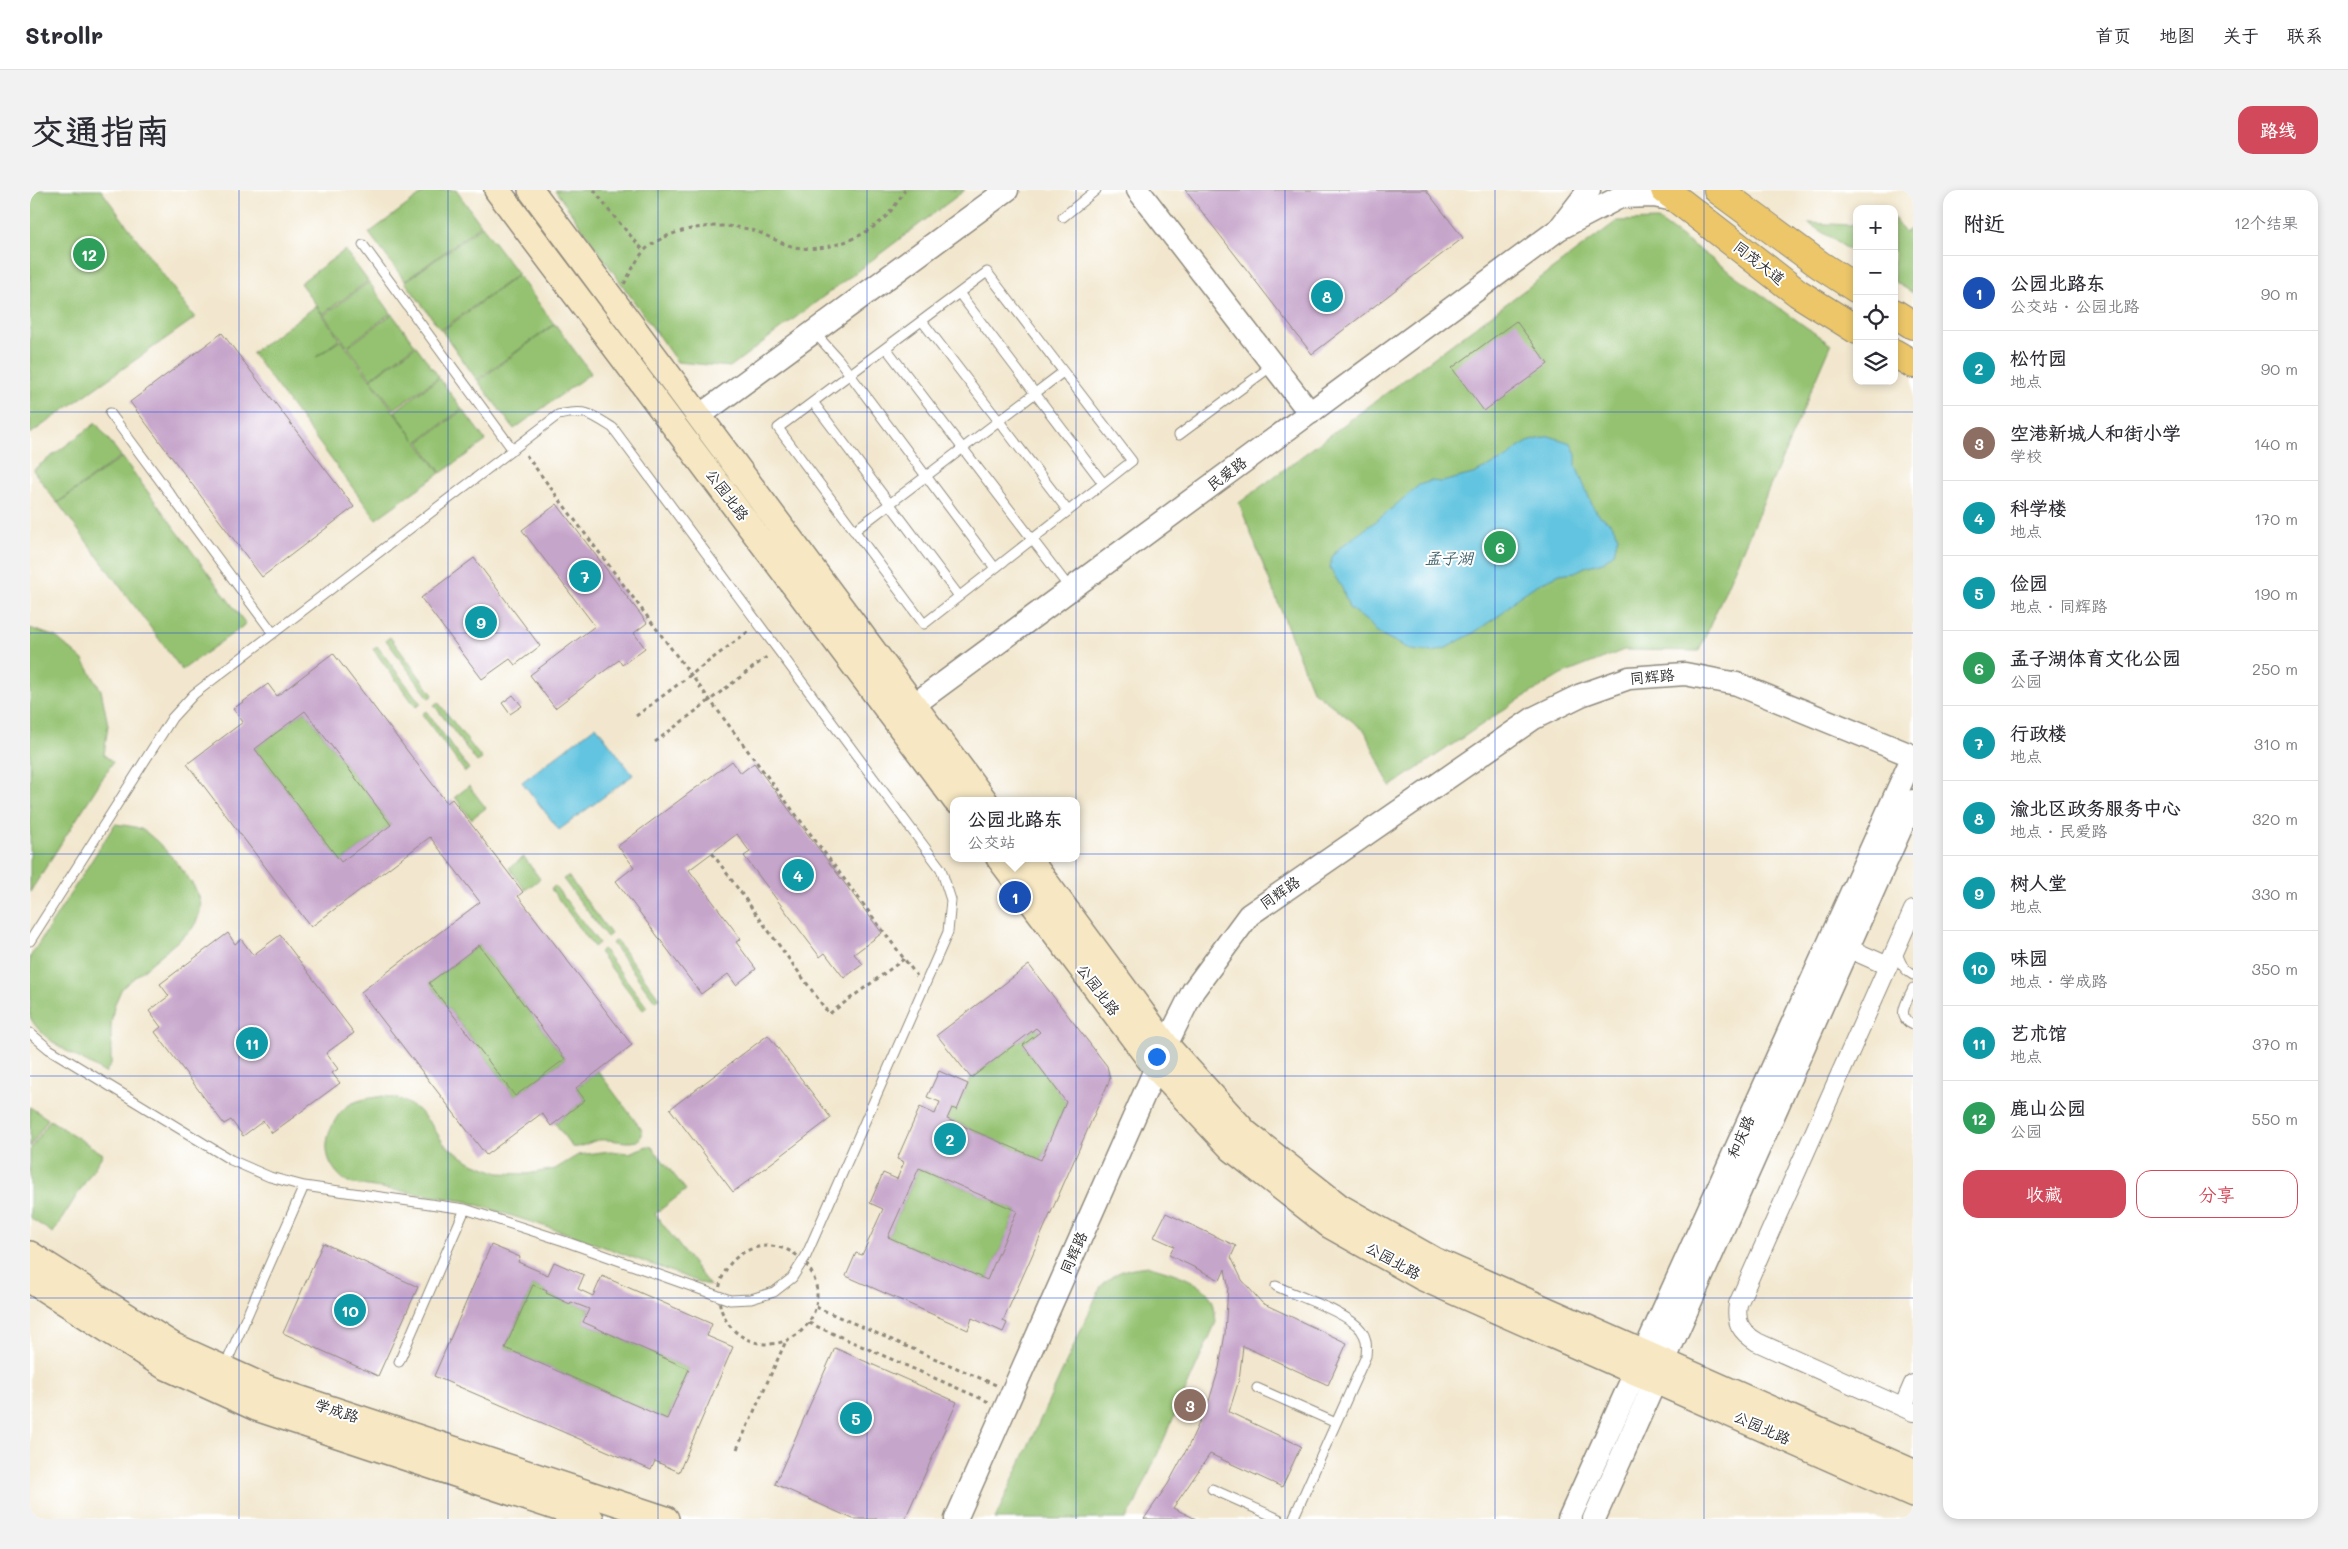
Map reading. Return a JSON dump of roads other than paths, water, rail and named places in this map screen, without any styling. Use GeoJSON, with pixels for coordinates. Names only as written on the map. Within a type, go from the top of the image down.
{"type":"FeatureCollection","features":[{"type":"Feature","properties":{"kind":"main road","name":"公园北路"},"geometry":{"type":"LineString","coordinates":[[497,190],[905,712],[981,797]]}},
{"type":"Feature","properties":{"kind":"main road","name":"公园北路"},"geometry":{"type":"LineString","coordinates":[[530,190],[699,416],[905,712],[954,797]]}},
{"type":"Feature","properties":{"kind":"main road"},"geometry":{"type":"LineString","coordinates":[[1718,190],[1820,265],[1853,286]]}},
{"type":"Feature","properties":{"kind":"main road","name":"同茂大道"},"geometry":{"type":"LineString","coordinates":[[1672,196],[1798,294],[1853,328]]}},
{"type":"Feature","properties":{"kind":"main road"},"geometry":{"type":"LineString","coordinates":[[1898,316],[1913,325]]}},
{"type":"Feature","properties":{"kind":"main road"},"geometry":{"type":"LineString","coordinates":[[1898,355],[1913,364]]}},
{"type":"Feature","properties":{"kind":"main road","name":"公园北路"},"geometry":{"type":"LineString","coordinates":[[1002,862],[1160,1056],[1245,1132],[1340,1207],[1434,1260],[1913,1495]]}},
{"type":"Feature","properties":{"kind":"main road","name":"公园北路"},"geometry":{"type":"LineString","coordinates":[[1031,862],[1160,1056]]}},
{"type":"Feature","properties":{"kind":"main road","name":"学成路"},"geometry":{"type":"LineString","coordinates":[[30,1254],[174,1346],[256,1408],[591,1519]]}},
{"type":"Feature","properties":{"kind":"main road","name":"学成路"},"geometry":{"type":"LineString","coordinates":[[30,1280],[164,1366],[265,1387],[666,1519]]}},
{"type":"Feature","properties":{"kind":"main road","name":"公园北路"},"geometry":{"type":"LineString","coordinates":[[1649,1366],[1913,1472]]}},
{"type":"Feature","properties":{"kind":"street"},"geometry":{"type":"LineString","coordinates":[[699,416],[1007,190]]}},
{"type":"Feature","properties":{"kind":"street"},"geometry":{"type":"LineString","coordinates":[[1138,190],[1310,413]]}},
{"type":"Feature","properties":{"kind":"street"},"geometry":{"type":"LineString","coordinates":[[1559,229],[1589,190]]}},
{"type":"Feature","properties":{"kind":"street"},"geometry":{"type":"LineString","coordinates":[[1559,229],[1620,197],[1672,196]]}},
{"type":"Feature","properties":{"kind":"street","name":"民爱路"},"geometry":{"type":"LineString","coordinates":[[905,712],[1559,229]]}},
{"type":"Feature","properties":{"kind":"street","name":"同辉路"},"geometry":{"type":"LineString","coordinates":[[956,1519],[1160,1056],[1193,990],[1249,915],[1534,718],[1580,694],[1629,678],[1685,674],[1737,684],[1913,756]]}},
{"type":"Feature","properties":{"kind":"street","name":"和庆路"},"geometry":{"type":"LineString","coordinates":[[1569,1519],[1649,1366],[1838,944],[1913,756]]}},
{"type":"Feature","properties":{"kind":"street","name":"和庆路"},"geometry":{"type":"LineString","coordinates":[[1838,944],[1913,800]]}},
{"type":"Feature","properties":{"kind":"street"},"geometry":{"type":"LineString","coordinates":[[1913,910],[1738,1304],[1736,1315],[1739,1326],[1746,1335],[1757,1342],[1908,1410],[1913,1384]]}},
{"type":"Feature","properties":{"kind":"street"},"geometry":{"type":"LineString","coordinates":[[1838,944],[1888,966]]}},
{"type":"Feature","properties":{"kind":"street","name":"和庆路"},"geometry":{"type":"LineString","coordinates":[[1594,1519],[1649,1366]]}},
{"type":"Feature","properties":{"kind":"lane"},"geometry":{"type":"LineString","coordinates":[[1063,216],[1096,190]]}},
{"type":"Feature","properties":{"kind":"lane"},"geometry":{"type":"LineString","coordinates":[[363,245],[516,447]]}},
{"type":"Feature","properties":{"kind":"lane"},"geometry":{"type":"LineString","coordinates":[[987,272],[1132,461],[924,624],[778,428],[959,293],[987,272]]}},
{"type":"Feature","properties":{"kind":"lane"},"geometry":{"type":"LineString","coordinates":[[959,293],[1103,483]]}},
{"type":"Feature","properties":{"kind":"lane"},"geometry":{"type":"LineString","coordinates":[[922,320],[1068,511]]}},
{"type":"Feature","properties":{"kind":"lane"},"geometry":{"type":"LineString","coordinates":[[814,332],[849,375],[995,568]]}},
{"type":"Feature","properties":{"kind":"lane"},"geometry":{"type":"LineString","coordinates":[[886,348],[1071,590]]}},
{"type":"Feature","properties":{"kind":"lane"},"geometry":{"type":"LineString","coordinates":[[1179,435],[1273,365]]}},
{"type":"Feature","properties":{"kind":"lane"},"geometry":{"type":"LineString","coordinates":[[854,531],[1063,372]]}},
{"type":"Feature","properties":{"kind":"lane"},"geometry":{"type":"LineString","coordinates":[[813,402],[959,596]]}},
{"type":"Feature","properties":{"kind":"lane"},"geometry":{"type":"LineString","coordinates":[[30,941],[172,718],[194,694],[558,415],[578,411],[594,416],[613,428],[941,869],[951,900],[948,932],[806,1256],[792,1278],[774,1292],[751,1299],[730,1300],[564,1241],[465,1209],[304,1186],[270,1177],[231,1160],[49,1049],[30,1033]]}},
{"type":"Feature","properties":{"kind":"lane"},"geometry":{"type":"LineString","coordinates":[[110,413],[273,634]]}},
{"type":"Feature","properties":{"kind":"lane"},"geometry":{"type":"LineString","coordinates":[[1896,947],[1900,962],[1907,972],[1913,975]]}},
{"type":"Feature","properties":{"kind":"lane"},"geometry":{"type":"LineString","coordinates":[[1913,988],[1903,1011],[1903,1017],[1906,1022],[1913,1025]]}},
{"type":"Feature","properties":{"kind":"lane"},"geometry":{"type":"LineString","coordinates":[[220,1379],[304,1186]]}},
{"type":"Feature","properties":{"kind":"lane"},"geometry":{"type":"LineString","coordinates":[[398,1362],[465,1209]]}},
{"type":"Feature","properties":{"kind":"lane"},"geometry":{"type":"LineString","coordinates":[[1276,1286],[1352,1320],[1362,1331],[1367,1343],[1366,1356],[1293,1519]]}},
{"type":"Feature","properties":{"kind":"lane"},"geometry":{"type":"LineString","coordinates":[[1257,1388],[1336,1423]]}},
{"type":"Feature","properties":{"kind":"lane"},"geometry":{"type":"LineString","coordinates":[[1212,1489],[1279,1519]]}},
{"type":"Feature","properties":{"kind":"water","name":"孟子湖"},"geometry":{"type":"Polygon","coordinates":[[[1549,436],[1571,443],[1576,454],[1576,466],[1593,507],[1600,516],[1612,524],[1618,536],[1614,553],[1603,562],[1575,572],[1560,574],[1535,586],[1517,598],[1501,614],[1475,632],[1446,648],[1434,652],[1411,650],[1378,633],[1369,623],[1349,608],[1342,588],[1330,568],[1332,557],[1338,549],[1384,515],[1419,485],[1431,481],[1442,482],[1473,474],[1507,458],[1528,442],[1549,436]]]}},
{"type":"Feature","properties":{"kind":"water"},"geometry":{"type":"Polygon","coordinates":[[[596,726],[633,775],[559,830],[522,782],[596,726]]]}},
{"type":"Feature","properties":{"kind":"place","name":"鹿山公园"},"geometry":{"type":"Point","coordinates":[89,254]}},
{"type":"Feature","properties":{"kind":"place","name":"渝北区政务服务中心"},"geometry":{"type":"Point","coordinates":[1327,296]}},
{"type":"Feature","properties":{"kind":"place","name":"孟子湖体育文化公园"},"geometry":{"type":"Point","coordinates":[1500,547]}},
{"type":"Feature","properties":{"kind":"place","name":"行政楼"},"geometry":{"type":"Point","coordinates":[585,576]}},
{"type":"Feature","properties":{"kind":"place","name":"树人堂"},"geometry":{"type":"Point","coordinates":[481,622]}},
{"type":"Feature","properties":{"kind":"place","name":"科学楼"},"geometry":{"type":"Point","coordinates":[798,875]}},
{"type":"Feature","properties":{"kind":"place","name":"公园北路东"},"geometry":{"type":"Point","coordinates":[1015,897]}},
{"type":"Feature","properties":{"kind":"place","name":"艺术馆"},"geometry":{"type":"Point","coordinates":[252,1043]}},
{"type":"Feature","properties":{"kind":"place","name":"松竹园"},"geometry":{"type":"Point","coordinates":[950,1139]}},
{"type":"Feature","properties":{"kind":"place","name":"味园"},"geometry":{"type":"Point","coordinates":[350,1310]}},
{"type":"Feature","properties":{"kind":"place","name":"空港新城人和街小学"},"geometry":{"type":"Point","coordinates":[1190,1405]}},
{"type":"Feature","properties":{"kind":"place","name":"俭园"},"geometry":{"type":"Point","coordinates":[856,1418]}}]}
